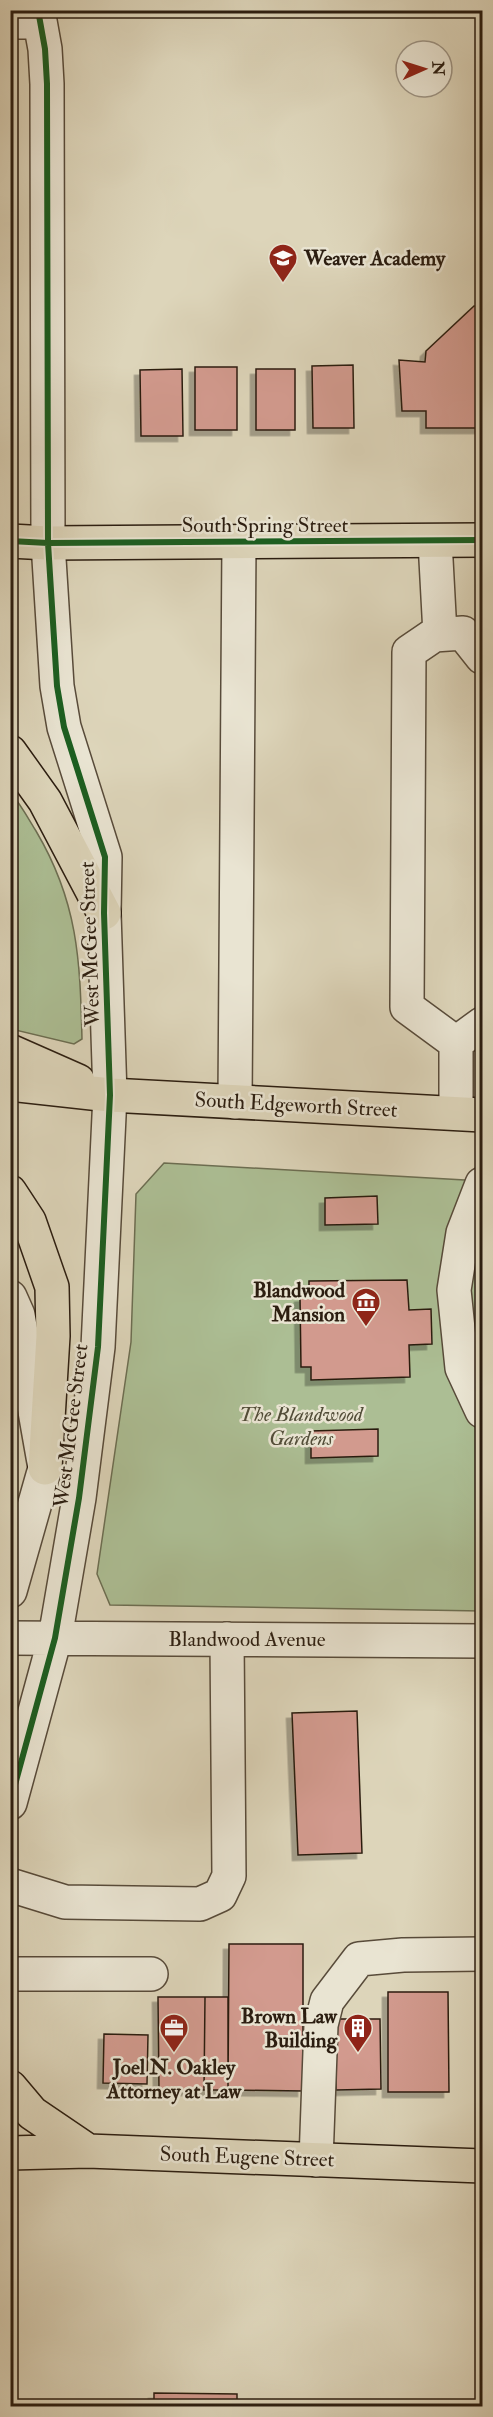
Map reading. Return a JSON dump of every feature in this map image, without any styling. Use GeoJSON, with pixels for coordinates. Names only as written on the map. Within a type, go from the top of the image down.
{"type":"FeatureCollection","features":[{"type":"Feature","properties":{"kind":"main road","name":"South Spring Street"},"geometry":{"type":"LineString","coordinates":[[48,543],[483,540]]}},
{"type":"Feature","properties":{"kind":"main road"},"geometry":{"type":"LineString","coordinates":[[10,541],[48,543]]}},
{"type":"Feature","properties":{"kind":"main road"},"geometry":{"type":"LineString","coordinates":[[10,551],[48,543]]}},
{"type":"Feature","properties":{"kind":"main road"},"geometry":{"type":"LineString","coordinates":[[10,752],[45,801],[104,913]]}},
{"type":"Feature","properties":{"kind":"main road"},"geometry":{"type":"LineString","coordinates":[[10,1052],[110,1095]]}},
{"type":"Feature","properties":{"kind":"main road","name":"South Edgeworth Street"},"geometry":{"type":"LineString","coordinates":[[10,1084],[110,1095],[469,1114]]}},
{"type":"Feature","properties":{"kind":"main road"},"geometry":{"type":"LineString","coordinates":[[10,1192],[29,1221],[52,1287],[53,1336],[45,1468]]}},
{"type":"Feature","properties":{"kind":"main road"},"geometry":{"type":"LineString","coordinates":[[10,2087],[32,2113],[88,2151]]}},
{"type":"Feature","properties":{"kind":"main road","name":"South Eugene Street"},"geometry":{"type":"LineString","coordinates":[[10,2153],[88,2151],[483,2166]]}},
{"type":"Feature","properties":{"kind":"street","name":"West McGee Street"},"geometry":{"type":"LineString","coordinates":[[10,1803],[55,1638],[79,1498],[98,1347],[110,1095],[104,913],[105,858],[64,727],[57,686],[48,543],[47,84],[29,18]]}},
{"type":"Feature","properties":{"kind":"street"},"geometry":{"type":"LineString","coordinates":[[435,540],[440,634]]}},
{"type":"Feature","properties":{"kind":"street"},"geometry":{"type":"LineString","coordinates":[[235,1102],[239,542]]}},
{"type":"Feature","properties":{"kind":"street"},"geometry":{"type":"LineString","coordinates":[[469,1114],[456,1043],[407,1007],[409,652],[434,635],[462,633],[483,657]]}},
{"type":"Feature","properties":{"kind":"street"},"geometry":{"type":"LineString","coordinates":[[456,1043],[483,1024]]}},
{"type":"Feature","properties":{"kind":"street"},"geometry":{"type":"LineString","coordinates":[[483,1184],[463,1233],[454,1290],[462,1368],[483,1411]]}},
{"type":"Feature","properties":{"kind":"street"},"geometry":{"type":"LineString","coordinates":[[10,1297],[18,1315],[45,1468]]}},
{"type":"Feature","properties":{"kind":"street","name":"West McGee Street"},"geometry":{"type":"LineString","coordinates":[[10,1591],[45,1468]]}},
{"type":"Feature","properties":{"kind":"street","name":"Blandwood Avenue"},"geometry":{"type":"LineString","coordinates":[[10,1638],[483,1641]]}},
{"type":"Feature","properties":{"kind":"street"},"geometry":{"type":"LineString","coordinates":[[10,1885],[65,1902],[200,1904],[220,1895],[229,1876],[227,1639]]}},
{"type":"Feature","properties":{"kind":"street"},"geometry":{"type":"LineString","coordinates":[[316,2160],[321,2025],[327,2001],[359,1959],[403,1955],[483,1954]]}},
{"type":"Feature","properties":{"kind":"street"},"geometry":{"type":"LineString","coordinates":[[10,1974],[151,1974]]}},
{"type":"Feature","properties":{"kind":"green space"},"geometry":{"type":"Polygon","coordinates":[[[11,793],[50,857],[61,882],[68,907],[78,957],[80,983],[82,1039],[74,1044],[11,1029],[11,793]]]}},
{"type":"Feature","properties":{"kind":"green space","name":"The Blandwood Gardens"},"geometry":{"type":"Polygon","coordinates":[[[164,1163],[482,1181],[482,1611],[110,1605],[97,1574],[131,1342],[136,1194],[164,1163]]]}},
{"type":"Feature","properties":{"kind":"building"},"geometry":{"type":"Polygon","coordinates":[[[474,306],[482,306],[482,428],[426,428],[426,411],[402,411],[399,360],[425,362],[426,351],[474,306]]]}},
{"type":"Feature","properties":{"kind":"building"},"geometry":{"type":"Polygon","coordinates":[[[353,365],[354,428],[313,428],[312,366],[353,365]]]}},
{"type":"Feature","properties":{"kind":"building"},"geometry":{"type":"Polygon","coordinates":[[[195,367],[237,367],[237,430],[195,430],[195,367]]]}},
{"type":"Feature","properties":{"kind":"building"},"geometry":{"type":"Polygon","coordinates":[[[182,369],[183,436],[141,436],[140,370],[182,369]]]}},
{"type":"Feature","properties":{"kind":"building"},"geometry":{"type":"Polygon","coordinates":[[[256,369],[295,369],[295,430],[256,430],[256,369]]]}},
{"type":"Feature","properties":{"kind":"building"},"geometry":{"type":"Polygon","coordinates":[[[377,1196],[378,1224],[325,1225],[325,1198],[377,1196]]]}},
{"type":"Feature","properties":{"kind":"building","name":"Blandwood Mansion"},"geometry":{"type":"Polygon","coordinates":[[[407,1280],[409,1310],[431,1309],[432,1344],[409,1345],[410,1377],[311,1380],[311,1367],[301,1367],[300,1297],[309,1296],[309,1281],[407,1280]]]}},
{"type":"Feature","properties":{"kind":"building"},"geometry":{"type":"Polygon","coordinates":[[[378,1429],[378,1456],[311,1458],[311,1431],[378,1429]]]}},
{"type":"Feature","properties":{"kind":"building"},"geometry":{"type":"Polygon","coordinates":[[[357,1711],[362,1853],[298,1855],[292,1713],[357,1711]]]}},
{"type":"Feature","properties":{"kind":"building"},"geometry":{"type":"Polygon","coordinates":[[[229,1944],[303,1944],[303,2091],[228,2090],[229,1944]]]}},
{"type":"Feature","properties":{"kind":"building"},"geometry":{"type":"Polygon","coordinates":[[[388,1992],[448,1992],[449,2092],[388,2092],[388,1992]]]}},
{"type":"Feature","properties":{"kind":"building"},"geometry":{"type":"Polygon","coordinates":[[[158,1997],[205,1997],[204,2090],[159,2090],[158,1997]]]}},
{"type":"Feature","properties":{"kind":"building"},"geometry":{"type":"Polygon","coordinates":[[[205,1997],[228,1997],[228,2090],[204,2090],[205,1997]]]}},
{"type":"Feature","properties":{"kind":"building","name":"Brown Law Building"},"geometry":{"type":"Polygon","coordinates":[[[336,2019],[380,2019],[381,2089],[336,2090],[336,2019]]]}},
{"type":"Feature","properties":{"kind":"building"},"geometry":{"type":"Polygon","coordinates":[[[104,2034],[148,2035],[147,2084],[103,2083],[104,2034]]]}},
{"type":"Feature","properties":{"kind":"building"},"geometry":{"type":"Polygon","coordinates":[[[154,2393],[237,2394],[237,2406],[154,2406],[154,2393]]]}},
{"type":"Feature","properties":{"kind":"cycle path"},"geometry":{"type":"LineString","coordinates":[[10,1803],[55,1638],[79,1498],[98,1347],[110,1095],[104,913],[105,857],[64,727],[57,686],[48,543],[47,84],[45,49],[38,10]]}},
{"type":"Feature","properties":{"kind":"cycle path"},"geometry":{"type":"LineString","coordinates":[[10,541],[48,543],[482,540]]}},
{"type":"Feature","properties":{"kind":"place","name":"Weaver Academy"},"geometry":{"type":"Point","coordinates":[283,284]}},
{"type":"Feature","properties":{"kind":"place","name":"Blandwood Mansion"},"geometry":{"type":"Point","coordinates":[366,1328]}},
{"type":"Feature","properties":{"kind":"place","name":"Joel N. Oakley Attorney at Law"},"geometry":{"type":"Point","coordinates":[174,2054]}},
{"type":"Feature","properties":{"kind":"place","name":"Brown Law Building"},"geometry":{"type":"Point","coordinates":[358,2054]}}]}
